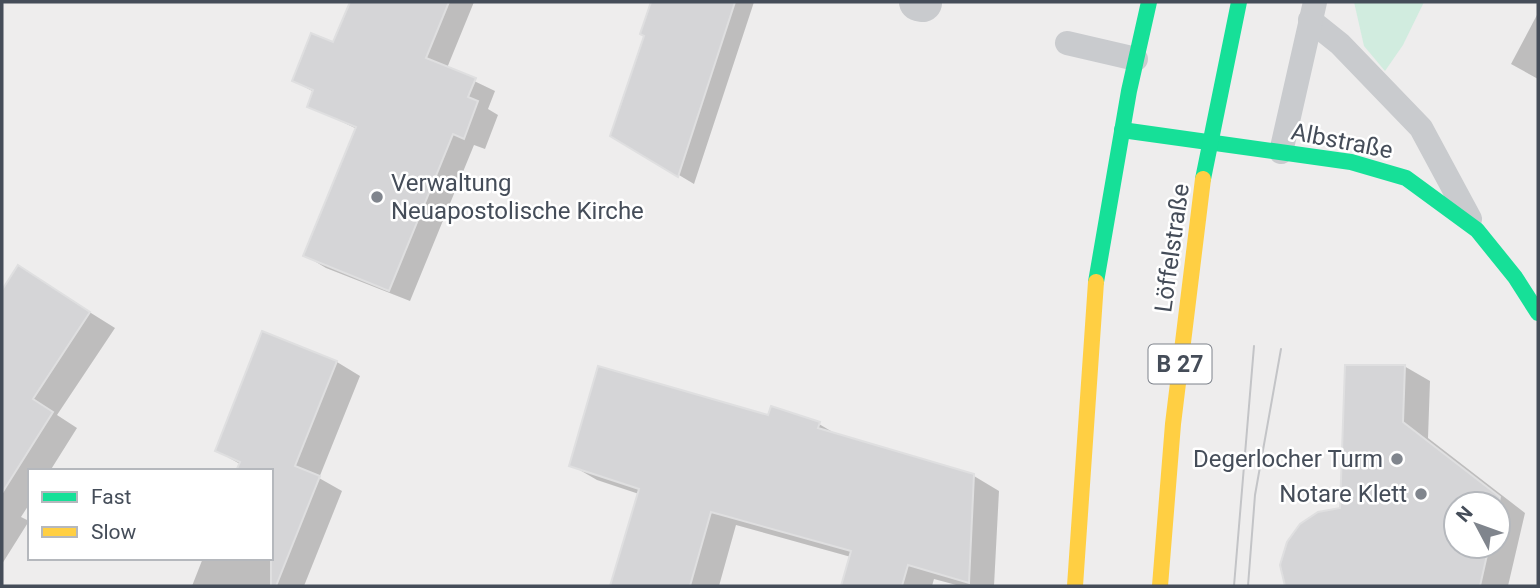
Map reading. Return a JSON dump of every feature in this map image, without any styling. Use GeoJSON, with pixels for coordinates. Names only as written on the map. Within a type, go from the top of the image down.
{"type":"FeatureCollection","features":[{"type":"Feature","properties":{"kind":"main road"},"geometry":{"type":"LineString","coordinates":[[1075,586],[1083,428],[1097,271],[1122,130],[1149,2]]}},
{"type":"Feature","properties":{"kind":"main road","name":"Löffelstraße"},"geometry":{"type":"LineString","coordinates":[[1160,586],[1164,491],[1209,143],[1220,77],[1239,2]]}},
{"type":"Feature","properties":{"kind":"main road","name":"Albstraße"},"geometry":{"type":"LineString","coordinates":[[1122,130],[1351,162],[1406,178],[1477,230],[1515,276],[1538,313]]}},
{"type":"Feature","properties":{"kind":"lane"},"geometry":{"type":"LineString","coordinates":[[1281,152],[1313,11]]}},
{"type":"Feature","properties":{"kind":"lane"},"geometry":{"type":"LineString","coordinates":[[1313,11],[1340,44],[1420,128],[1477,230]]}},
{"type":"Feature","properties":{"kind":"lane"},"geometry":{"type":"LineString","coordinates":[[1067,43],[1136,59]]}},
{"type":"Feature","properties":{"kind":"green space"},"geometry":{"type":"Polygon","coordinates":[[[1354,2],[1424,2],[1403,45],[1385,71],[1364,46],[1354,2]]]}},
{"type":"Feature","properties":{"kind":"building","name":"Verwaltung Neuapostolische Kirche"},"geometry":{"type":"Polygon","coordinates":[[[350,2],[449,2],[426,58],[476,78],[468,97],[478,101],[464,139],[453,134],[389,291],[303,256],[356,127],[307,107],[313,90],[292,81],[311,33],[333,42],[350,2]]]}},
{"type":"Feature","properties":{"kind":"building"},"geometry":{"type":"Polygon","coordinates":[[[651,2],[735,2],[678,177],[610,136],[644,36],[640,34],[651,2]]]}},
{"type":"Feature","properties":{"kind":"building"},"geometry":{"type":"Polygon","coordinates":[[[18,265],[90,312],[33,399],[53,412],[2,493],[2,290],[18,265]]]}},
{"type":"Feature","properties":{"kind":"building"},"geometry":{"type":"Polygon","coordinates":[[[262,331],[337,361],[295,466],[320,476],[276,586],[271,586],[273,469],[237,469],[240,462],[215,451],[262,331]]]}},
{"type":"Feature","properties":{"kind":"building","name":"Degerlocher Turm"},"geometry":{"type":"Polygon","coordinates":[[[1345,365],[1405,365],[1403,422],[1491,490],[1442,490],[1442,560],[1486,560],[1480,586],[1285,586],[1280,565],[1287,542],[1300,524],[1318,512],[1340,508],[1345,365]]]}},
{"type":"Feature","properties":{"kind":"building"},"geometry":{"type":"Polygon","coordinates":[[[598,366],[768,415],[771,406],[820,422],[818,428],[974,474],[969,583],[908,565],[902,586],[841,586],[851,551],[711,512],[690,586],[610,586],[639,489],[569,466],[598,366]]]}},
{"type":"Feature","properties":{"kind":"tram line"},"geometry":{"type":"LineString","coordinates":[[1234,586],[1254,346]]}},
{"type":"Feature","properties":{"kind":"tram line"},"geometry":{"type":"LineString","coordinates":[[1248,586],[1255,495],[1281,349]]}},
{"type":"Feature","properties":{"kind":"traffic: fast"},"geometry":{"type":"LineString","coordinates":[[1096,282],[1129,91],[1149,2]]}},
{"type":"Feature","properties":{"kind":"traffic: fast"},"geometry":{"type":"LineString","coordinates":[[1203,179],[1239,2]]}},
{"type":"Feature","properties":{"kind":"traffic: fast"},"geometry":{"type":"LineString","coordinates":[[1122,130],[1351,162],[1406,178],[1477,230],[1515,277],[1538,313]]}},
{"type":"Feature","properties":{"kind":"traffic: slow"},"geometry":{"type":"LineString","coordinates":[[1160,586],[1173,424],[1203,179]]}},
{"type":"Feature","properties":{"kind":"traffic: slow"},"geometry":{"type":"LineString","coordinates":[[1075,586],[1096,282]]}},
{"type":"Feature","properties":{"kind":"place","name":"Verwaltung Neuapostolische Kirche"},"geometry":{"type":"Point","coordinates":[377,197]}},
{"type":"Feature","properties":{"kind":"place","name":"Degerlocher Turm"},"geometry":{"type":"Point","coordinates":[1397,459]}},
{"type":"Feature","properties":{"kind":"place","name":"Notare Klett"},"geometry":{"type":"Point","coordinates":[1421,494]}}]}
